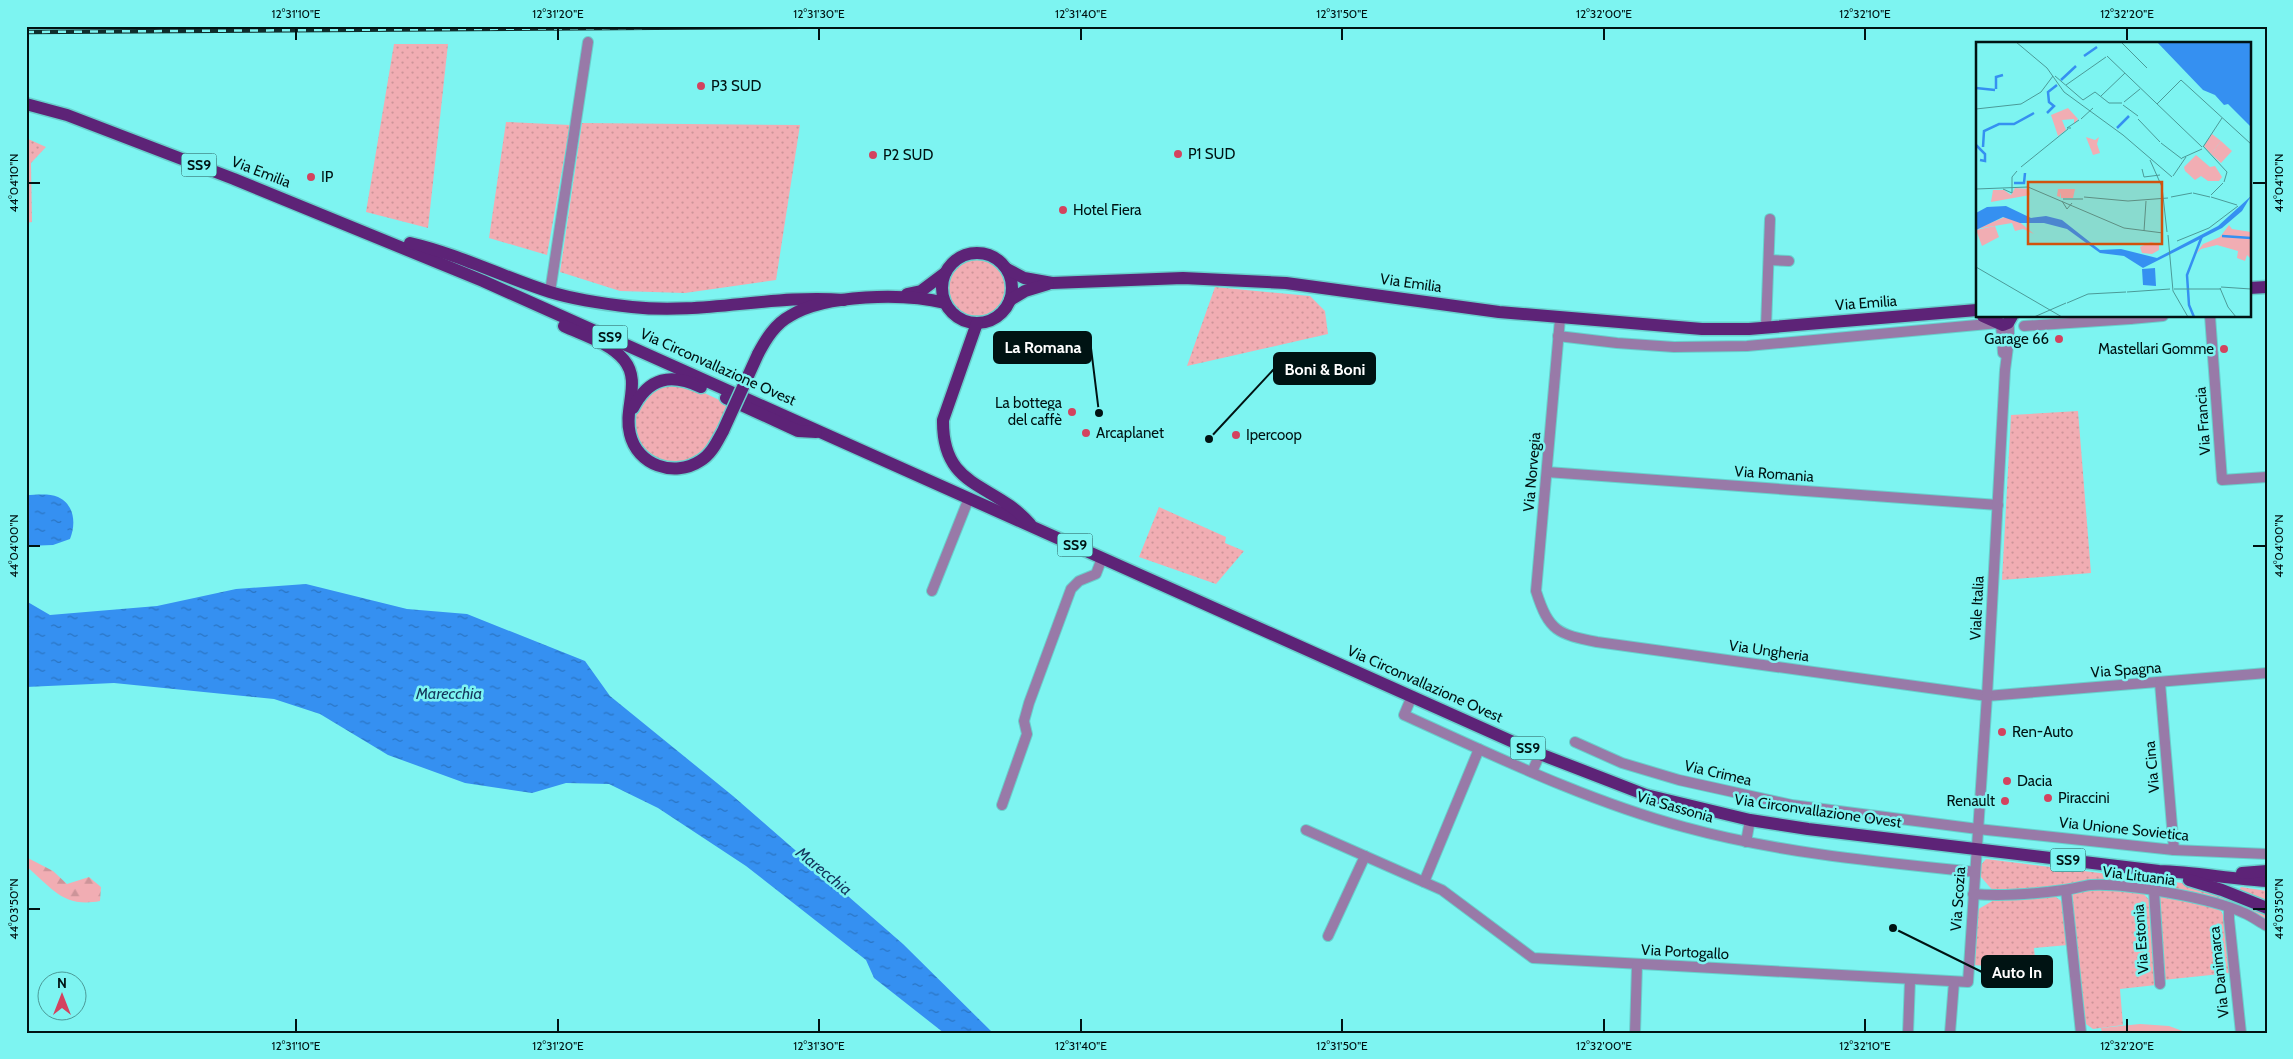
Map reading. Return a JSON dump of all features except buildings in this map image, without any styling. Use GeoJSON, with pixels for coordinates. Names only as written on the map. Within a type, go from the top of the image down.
{"type":"FeatureCollection","features":[{"type":"Feature","properties":{"kind":"main road","name":"Via Emilia"},"geometry":{"type":"LineString","coordinates":[[26,104],[67,115],[370,234]]}},
{"type":"Feature","properties":{"kind":"main road"},"geometry":{"type":"LineString","coordinates":[[370,234],[422,246],[550,292],[591,302],[633,308],[709,308],[795,299],[844,300],[898,297],[930,299],[945,303]]}},
{"type":"Feature","properties":{"kind":"main road","name":"Via Circonvallazione Ovest"},"geometry":{"type":"LineString","coordinates":[[370,234],[483,281],[827,433],[1540,754],[1646,794],[1750,820],[1808,829],[2159,871],[2267,889]]}},
{"type":"Feature","properties":{"kind":"main road"},"geometry":{"type":"LineString","coordinates":[[898,297],[921,291],[945,273],[952,264],[970,254],[988,255],[999,261],[1006,270],[1011,284],[1010,300],[997,316],[977,323],[964,320],[956,316],[945,303],[942,293],[945,273]]}},
{"type":"Feature","properties":{"kind":"main road","name":"Via Emilia"},"geometry":{"type":"LineString","coordinates":[[1006,270],[1024,278],[1052,283],[1183,278],[1286,283],[1560,319],[1702,329],[1766,327],[1974,312]]}},
{"type":"Feature","properties":{"kind":"main road"},"geometry":{"type":"LineString","coordinates":[[483,281],[512,301],[609,348],[624,360],[631,373],[630,435],[635,447],[644,458],[656,466],[672,469],[687,468],[701,461],[714,447],[765,340],[788,316],[810,305],[844,300]]}},
{"type":"Feature","properties":{"kind":"main road","name":"Via Emilia"},"geometry":{"type":"LineString","coordinates":[[1010,300],[1025,291],[1052,283]]}},
{"type":"Feature","properties":{"kind":"main road"},"geometry":{"type":"LineString","coordinates":[[2250,288],[2267,287]]}},
{"type":"Feature","properties":{"kind":"main road"},"geometry":{"type":"LineString","coordinates":[[977,323],[943,420],[942,436],[946,452],[966,480],[1020,512],[1033,527]]}},
{"type":"Feature","properties":{"kind":"main road"},"geometry":{"type":"LineString","coordinates":[[629,414],[639,395],[650,385],[676,379],[688,381],[798,431],[827,433]]}},
{"type":"Feature","properties":{"kind":"main road"},"geometry":{"type":"LineString","coordinates":[[2189,876],[2267,871]]}},
{"type":"Feature","properties":{"kind":"main road"},"geometry":{"type":"LineString","coordinates":[[2189,876],[2267,908]]}},
{"type":"Feature","properties":{"kind":"main road","name":"Via Circonvallazione Ovest"},"geometry":{"type":"LineString","coordinates":[[2189,876],[2267,881]]}},
{"type":"Feature","properties":{"kind":"street"},"geometry":{"type":"LineString","coordinates":[[550,292],[588,42]]}},
{"type":"Feature","properties":{"kind":"street"},"geometry":{"type":"LineString","coordinates":[[1766,327],[1770,219]]}},
{"type":"Feature","properties":{"kind":"street"},"geometry":{"type":"LineString","coordinates":[[1769,260],[1789,261]]}},
{"type":"Feature","properties":{"kind":"street"},"geometry":{"type":"LineString","coordinates":[[1940,314],[1942,329]]}},
{"type":"Feature","properties":{"kind":"street"},"geometry":{"type":"LineString","coordinates":[[2024,326],[2058,320],[2130,318]]}},
{"type":"Feature","properties":{"kind":"street","name":"Via Francia"},"geometry":{"type":"LineString","coordinates":[[2210,318],[2222,480],[2267,477]]}},
{"type":"Feature","properties":{"kind":"street","name":"Via Norvegia"},"geometry":{"type":"LineString","coordinates":[[1551,626],[1542,610],[1536,591],[1560,319]]}},
{"type":"Feature","properties":{"kind":"street"},"geometry":{"type":"LineString","coordinates":[[1558,336],[1617,343],[1674,346],[1734,346],[1942,329],[2005,320]]}},
{"type":"Feature","properties":{"kind":"street","name":"Viale Italia"},"geometry":{"type":"LineString","coordinates":[[1977,848],[1998,505],[2005,370],[2005,320]]}},
{"type":"Feature","properties":{"kind":"street"},"geometry":{"type":"LineString","coordinates":[[1733,329],[1734,346]]}},
{"type":"Feature","properties":{"kind":"street","name":"Via Romania"},"geometry":{"type":"LineString","coordinates":[[1547,472],[1998,505]]}},
{"type":"Feature","properties":{"kind":"street"},"geometry":{"type":"LineString","coordinates":[[932,592],[969,498]]}},
{"type":"Feature","properties":{"kind":"street"},"geometry":{"type":"LineString","coordinates":[[1002,805],[1027,734],[1024,721],[1029,703],[1071,589],[1079,581],[1096,574],[1102,558]]}},
{"type":"Feature","properties":{"kind":"street","name":"Via Ungheria"},"geometry":{"type":"LineString","coordinates":[[1551,626],[1568,636],[1597,642],[1987,696]]}},
{"type":"Feature","properties":{"kind":"street","name":"Via Spagna"},"geometry":{"type":"LineString","coordinates":[[1987,696],[2267,673]]}},
{"type":"Feature","properties":{"kind":"street","name":"Via Cina"},"geometry":{"type":"LineString","coordinates":[[2160,683],[2174,850]]}},
{"type":"Feature","properties":{"kind":"street","name":"Via Sassonia"},"geometry":{"type":"LineString","coordinates":[[1412,696],[1404,715],[1606,803],[1684,827],[1746,842],[1833,855],[1975,872]]}},
{"type":"Feature","properties":{"kind":"street","name":"Via Crimea"},"geometry":{"type":"LineString","coordinates":[[1575,742],[1632,766],[1679,780],[1747,796],[1792,805],[1978,829]]}},
{"type":"Feature","properties":{"kind":"street"},"geometry":{"type":"LineString","coordinates":[[1424,882],[1479,749]]}},
{"type":"Feature","properties":{"kind":"street"},"geometry":{"type":"LineString","coordinates":[[1532,772],[1540,754]]}},
{"type":"Feature","properties":{"kind":"street"},"geometry":{"type":"LineString","coordinates":[[1746,842],[1750,820]]}},
{"type":"Feature","properties":{"kind":"street","name":"Via Unione Sovietica"},"geometry":{"type":"LineString","coordinates":[[1978,829],[2174,850],[2267,854]]}},
{"type":"Feature","properties":{"kind":"street","name":"Via Portogallo"},"geometry":{"type":"LineString","coordinates":[[1306,830],[1442,890],[1533,958],[1968,982]]}},
{"type":"Feature","properties":{"kind":"street","name":"Via Scozia"},"geometry":{"type":"LineString","coordinates":[[1968,982],[1977,848]]}},
{"type":"Feature","properties":{"kind":"street"},"geometry":{"type":"LineString","coordinates":[[1328,936],[1365,856]]}},
{"type":"Feature","properties":{"kind":"street","name":"Via Lituania"},"geometry":{"type":"LineString","coordinates":[[1973,894],[1999,896],[2066,890],[2090,885],[2154,891],[2243,912],[2267,926]]}},
{"type":"Feature","properties":{"kind":"street"},"geometry":{"type":"LineString","coordinates":[[2066,890],[2082,1033]]}},
{"type":"Feature","properties":{"kind":"street","name":"Via Estonia"},"geometry":{"type":"LineString","coordinates":[[2154,891],[2160,984]]}},
{"type":"Feature","properties":{"kind":"street","name":"Via Danimarca"},"geometry":{"type":"LineString","coordinates":[[2230,908],[2241,1033]]}},
{"type":"Feature","properties":{"kind":"street"},"geometry":{"type":"LineString","coordinates":[[1635,1033],[1637,964]]}},
{"type":"Feature","properties":{"kind":"street"},"geometry":{"type":"LineString","coordinates":[[1908,1033],[1910,980]]}},
{"type":"Feature","properties":{"kind":"street"},"geometry":{"type":"LineString","coordinates":[[1950,1033],[1954,982]]}},
{"type":"Feature","properties":{"kind":"green space"},"geometry":{"type":"Polygon","coordinates":[[[394,44],[448,44],[428,228],[366,212],[394,44]]]}},
{"type":"Feature","properties":{"kind":"green space"},"geometry":{"type":"Polygon","coordinates":[[[506,122],[570,125],[547,255],[489,238],[506,122]]]}},
{"type":"Feature","properties":{"kind":"green space"},"geometry":{"type":"Polygon","coordinates":[[[582,123],[800,125],[776,280],[685,293],[620,291],[560,272],[582,123]]]}},
{"type":"Feature","properties":{"kind":"green space"},"geometry":{"type":"Polygon","coordinates":[[[26,138],[46,147],[31,163],[32,222],[26,223],[26,138]]]}},
{"type":"Feature","properties":{"kind":"green space"},"geometry":{"type":"Polygon","coordinates":[[[977,259],[993,264],[1001,272],[1006,288],[1001,304],[993,312],[977,317],[961,312],[953,304],[948,288],[953,272],[961,264],[977,259]]]}},
{"type":"Feature","properties":{"kind":"green space"},"geometry":{"type":"Polygon","coordinates":[[[1215,287],[1310,296],[1325,311],[1328,334],[1187,366],[1215,287]]]}},
{"type":"Feature","properties":{"kind":"green space"},"geometry":{"type":"Polygon","coordinates":[[[683,383],[728,404],[714,435],[707,446],[699,453],[682,461],[658,460],[646,453],[638,443],[634,430],[635,417],[640,404],[650,393],[664,384],[683,383]]]}},
{"type":"Feature","properties":{"kind":"green space"},"geometry":{"type":"Polygon","coordinates":[[[2078,411],[2091,573],[2002,580],[2011,415],[2078,411]]]}},
{"type":"Feature","properties":{"kind":"green space"},"geometry":{"type":"Polygon","coordinates":[[[1159,507],[1226,537],[1225,543],[1244,551],[1216,584],[1139,557],[1159,507]]]}},
{"type":"Feature","properties":{"kind":"green space"},"geometry":{"type":"Polygon","coordinates":[[[26,857],[53,871],[67,884],[89,877],[101,887],[100,901],[76,902],[67,899],[51,889],[26,866],[26,857]]]}},
{"type":"Feature","properties":{"kind":"green space"},"geometry":{"type":"Polygon","coordinates":[[[1986,859],[2182,883],[2208,888],[2267,910],[2267,922],[2188,893],[2063,887],[1994,892],[1981,877],[1980,866],[1986,859]]]}},
{"type":"Feature","properties":{"kind":"green space"},"geometry":{"type":"Polygon","coordinates":[[[2241,887],[2267,891],[2267,901],[2239,890],[2241,887]]]}},
{"type":"Feature","properties":{"kind":"green space"},"geometry":{"type":"Polygon","coordinates":[[[2102,888],[2143,893],[2149,900],[2156,985],[2120,989],[2123,1025],[2093,1029],[2083,1022],[2072,896],[2074,892],[2102,888]]]}},
{"type":"Feature","properties":{"kind":"green space"},"geometry":{"type":"Polygon","coordinates":[[[2053,895],[2064,903],[2068,945],[2034,948],[2036,970],[1973,965],[1975,911],[1994,900],[2053,895]]]}},
{"type":"Feature","properties":{"kind":"green space"},"geometry":{"type":"Polygon","coordinates":[[[2162,896],[2216,908],[2221,911],[2225,919],[2230,973],[2163,980],[2159,898],[2162,896]]]}},
{"type":"Feature","properties":{"kind":"green space"},"geometry":{"type":"Polygon","coordinates":[[[2140,1024],[2169,1026],[2188,1033],[2102,1033],[2101,1028],[2140,1024]]]}},
{"type":"Feature","properties":{"kind":"water"},"geometry":{"type":"Polygon","coordinates":[[[26,495],[51,495],[64,500],[73,515],[70,539],[53,545],[26,546],[26,495]]]}},
{"type":"Feature","properties":{"kind":"water","name":"Marecchia"},"geometry":{"type":"Polygon","coordinates":[[[306,584],[407,609],[467,614],[585,661],[610,696],[733,796],[903,944],[993,1033],[944,1033],[874,978],[866,960],[746,866],[658,808],[609,784],[566,783],[532,793],[465,783],[388,755],[320,714],[274,699],[114,683],[26,687],[26,601],[50,615],[157,606],[236,589],[306,584]]]}},
{"type":"Feature","properties":{"kind":"railway"},"geometry":{"type":"LineString","coordinates":[[26,32],[924,26]]}},
{"type":"Feature","properties":{"kind":"place","name":"P3 SUD"},"geometry":{"type":"Point","coordinates":[701,86]}},
{"type":"Feature","properties":{"kind":"place","name":"P1 SUD"},"geometry":{"type":"Point","coordinates":[1178,154]}},
{"type":"Feature","properties":{"kind":"place","name":"P2 SUD"},"geometry":{"type":"Point","coordinates":[873,155]}},
{"type":"Feature","properties":{"kind":"place","name":"IP"},"geometry":{"type":"Point","coordinates":[311,177]}},
{"type":"Feature","properties":{"kind":"place","name":"Hotel Fiera"},"geometry":{"type":"Point","coordinates":[1063,210]}},
{"type":"Feature","properties":{"kind":"place","name":"Garage 66"},"geometry":{"type":"Point","coordinates":[2059,339]}},
{"type":"Feature","properties":{"kind":"place","name":"Mastellari Gomme"},"geometry":{"type":"Point","coordinates":[2224,349]}},
{"type":"Feature","properties":{"kind":"place","name":"La bottega del caffè"},"geometry":{"type":"Point","coordinates":[1072,412]}},
{"type":"Feature","properties":{"kind":"place","name":"La Romana"},"geometry":{"type":"Point","coordinates":[1099,413]}},
{"type":"Feature","properties":{"kind":"place","name":"Arcaplanet"},"geometry":{"type":"Point","coordinates":[1086,433]}},
{"type":"Feature","properties":{"kind":"place","name":"Ipercoop"},"geometry":{"type":"Point","coordinates":[1236,435]}},
{"type":"Feature","properties":{"kind":"place","name":"Boni & Boni"},"geometry":{"type":"Point","coordinates":[1209,439]}},
{"type":"Feature","properties":{"kind":"place","name":"Ren-Auto"},"geometry":{"type":"Point","coordinates":[2002,732]}},
{"type":"Feature","properties":{"kind":"place","name":"Dacia"},"geometry":{"type":"Point","coordinates":[2007,781]}},
{"type":"Feature","properties":{"kind":"place","name":"Piraccini"},"geometry":{"type":"Point","coordinates":[2048,798]}},
{"type":"Feature","properties":{"kind":"place","name":"Renault"},"geometry":{"type":"Point","coordinates":[2005,801]}},
{"type":"Feature","properties":{"kind":"place","name":"Auto In"},"geometry":{"type":"Point","coordinates":[1893,928]}}]}
